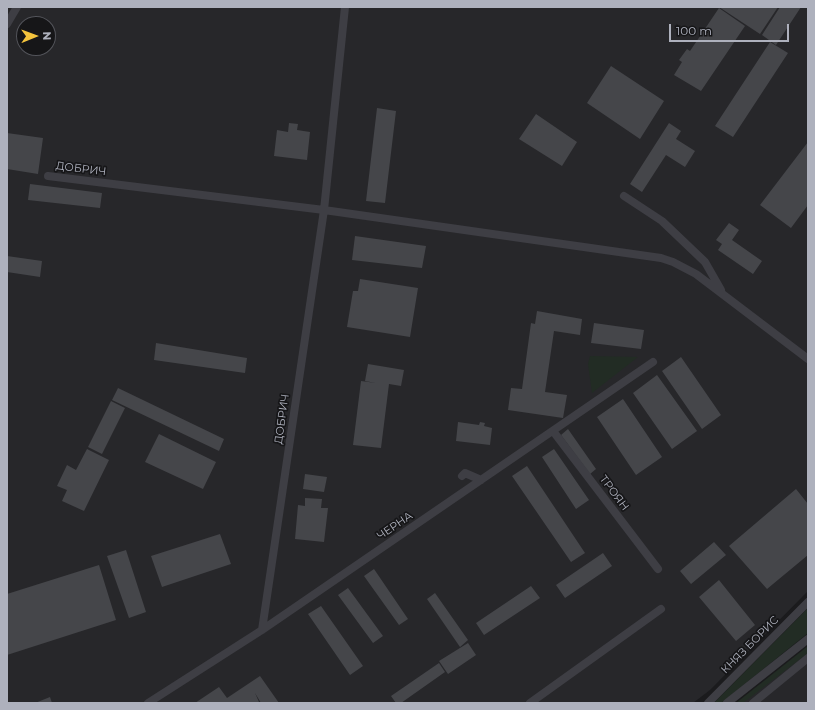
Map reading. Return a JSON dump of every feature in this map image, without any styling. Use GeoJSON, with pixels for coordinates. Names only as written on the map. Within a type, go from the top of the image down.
{"type":"FeatureCollection","features":[{"type":"Feature","properties":{"kind":"street"},"geometry":{"type":"LineString","coordinates":[[7,24],[17,7]]}},
{"type":"Feature","properties":{"kind":"street","name":"ДОБРИЧ"},"geometry":{"type":"LineString","coordinates":[[262,630],[324,210],[345,7]]}},
{"type":"Feature","properties":{"kind":"street","name":"ДОБРИЧ"},"geometry":{"type":"LineString","coordinates":[[48,176],[324,210]]}},
{"type":"Feature","properties":{"kind":"street"},"geometry":{"type":"LineString","coordinates":[[624,196],[662,221],[705,262],[724,294]]}},
{"type":"Feature","properties":{"kind":"street"},"geometry":{"type":"LineString","coordinates":[[324,210],[660,258],[673,262],[684,267],[724,294],[808,359]]}},
{"type":"Feature","properties":{"kind":"street","name":"ЧЕРНА"},"geometry":{"type":"LineString","coordinates":[[148,703],[262,630],[653,362]]}},
{"type":"Feature","properties":{"kind":"street","name":"ТРОЯН"},"geometry":{"type":"LineString","coordinates":[[553,430],[658,568]]}},
{"type":"Feature","properties":{"kind":"street"},"geometry":{"type":"LineString","coordinates":[[462,476],[465,473],[481,480]]}},
{"type":"Feature","properties":{"kind":"street","name":"КНЯЗ БОРИС"},"geometry":{"type":"LineString","coordinates":[[708,703],[808,602]]}},
{"type":"Feature","properties":{"kind":"street"},"geometry":{"type":"LineString","coordinates":[[530,703],[661,609]]}},
{"type":"Feature","properties":{"kind":"street"},"geometry":{"type":"LineString","coordinates":[[727,703],[808,639]]}},
{"type":"Feature","properties":{"kind":"street"},"geometry":{"type":"LineString","coordinates":[[753,703],[808,658]]}},
{"type":"Feature","properties":{"kind":"shaded area"},"geometry":{"type":"Polygon","coordinates":[[[9,7],[808,7],[808,591],[710,690],[693,703],[7,703],[7,10],[9,7]]]}},
{"type":"Feature","properties":{"kind":"shaded area"},"geometry":{"type":"Polygon","coordinates":[[[590,356],[638,357],[592,393],[588,364],[590,356]]]}},
{"type":"Feature","properties":{"kind":"shaded area"},"geometry":{"type":"Polygon","coordinates":[[[808,608],[808,633],[721,703],[714,703],[808,608]]]}},
{"type":"Feature","properties":{"kind":"shaded area"},"geometry":{"type":"Polygon","coordinates":[[[808,646],[808,653],[743,703],[736,703],[808,646]]]}},
{"type":"Feature","properties":{"kind":"shaded area"},"geometry":{"type":"Polygon","coordinates":[[[808,650],[808,703],[739,703],[808,650]]]}},
{"type":"Feature","properties":{"kind":"building"},"geometry":{"type":"Polygon","coordinates":[[[719,7],[778,7],[760,34],[719,7]]]}},
{"type":"Feature","properties":{"kind":"building"},"geometry":{"type":"Polygon","coordinates":[[[780,7],[801,7],[776,45],[762,35],[780,7]]]}},
{"type":"Feature","properties":{"kind":"building"},"geometry":{"type":"Polygon","coordinates":[[[719,8],[745,26],[701,91],[674,75],[682,62],[679,60],[687,49],[690,51],[719,8]]]}},
{"type":"Feature","properties":{"kind":"building"},"geometry":{"type":"Polygon","coordinates":[[[770,42],[788,53],[733,137],[715,126],[770,42]]]}},
{"type":"Feature","properties":{"kind":"building"},"geometry":{"type":"Polygon","coordinates":[[[611,66],[664,101],[640,139],[587,103],[611,66]]]}},
{"type":"Feature","properties":{"kind":"building"},"geometry":{"type":"Polygon","coordinates":[[[377,108],[396,111],[385,203],[366,201],[377,108]]]}},
{"type":"Feature","properties":{"kind":"building"},"geometry":{"type":"Polygon","coordinates":[[[536,114],[577,142],[562,166],[519,139],[536,114]]]}},
{"type":"Feature","properties":{"kind":"building"},"geometry":{"type":"Polygon","coordinates":[[[289,123],[298,124],[297,130],[310,132],[307,160],[274,156],[277,130],[288,132],[289,123]]]}},
{"type":"Feature","properties":{"kind":"building"},"geometry":{"type":"Polygon","coordinates":[[[669,123],[681,131],[676,139],[695,151],[685,167],[666,155],[642,192],[630,184],[669,123]]]}},
{"type":"Feature","properties":{"kind":"building"},"geometry":{"type":"Polygon","coordinates":[[[7,133],[43,138],[38,174],[7,169],[7,133]]]}},
{"type":"Feature","properties":{"kind":"building"},"geometry":{"type":"Polygon","coordinates":[[[808,142],[808,205],[791,228],[760,205],[808,142]]]}},
{"type":"Feature","properties":{"kind":"building"},"geometry":{"type":"Polygon","coordinates":[[[30,184],[102,193],[100,208],[28,200],[30,184]]]}},
{"type":"Feature","properties":{"kind":"building"},"geometry":{"type":"Polygon","coordinates":[[[729,223],[739,230],[732,240],[762,261],[753,274],[718,250],[722,244],[716,240],[729,223]]]}},
{"type":"Feature","properties":{"kind":"building"},"geometry":{"type":"Polygon","coordinates":[[[355,236],[426,246],[422,268],[352,260],[355,236]]]}},
{"type":"Feature","properties":{"kind":"building"},"geometry":{"type":"Polygon","coordinates":[[[7,256],[42,261],[40,277],[7,272],[7,256]]]}},
{"type":"Feature","properties":{"kind":"building"},"geometry":{"type":"Polygon","coordinates":[[[360,279],[418,288],[410,337],[347,327],[353,291],[358,291],[360,279]]]}},
{"type":"Feature","properties":{"kind":"building"},"geometry":{"type":"Polygon","coordinates":[[[537,311],[582,319],[580,335],[554,331],[545,392],[567,395],[563,418],[508,410],[511,388],[522,389],[531,323],[535,324],[537,311]]]}},
{"type":"Feature","properties":{"kind":"building"},"geometry":{"type":"Polygon","coordinates":[[[594,323],[644,330],[641,349],[591,343],[594,323]]]}},
{"type":"Feature","properties":{"kind":"building"},"geometry":{"type":"Polygon","coordinates":[[[156,343],[247,358],[245,373],[154,360],[156,343]]]}},
{"type":"Feature","properties":{"kind":"building"},"geometry":{"type":"Polygon","coordinates":[[[681,357],[721,415],[702,429],[662,371],[681,357]]]}},
{"type":"Feature","properties":{"kind":"building"},"geometry":{"type":"Polygon","coordinates":[[[368,364],[404,370],[401,386],[389,384],[381,448],[353,445],[361,381],[376,383],[365,381],[368,364]]]}},
{"type":"Feature","properties":{"kind":"building"},"geometry":{"type":"Polygon","coordinates":[[[657,375],[697,431],[672,449],[633,393],[657,375]]]}},
{"type":"Feature","properties":{"kind":"building"},"geometry":{"type":"Polygon","coordinates":[[[118,388],[224,439],[219,451],[112,400],[118,388]]]}},
{"type":"Feature","properties":{"kind":"building"},"geometry":{"type":"Polygon","coordinates":[[[623,399],[662,457],[636,475],[597,417],[623,399]]]}},
{"type":"Feature","properties":{"kind":"building"},"geometry":{"type":"Polygon","coordinates":[[[111,401],[125,408],[102,454],[88,447],[111,401]]]}},
{"type":"Feature","properties":{"kind":"building"},"geometry":{"type":"Polygon","coordinates":[[[458,422],[479,425],[480,422],[485,423],[484,426],[492,428],[490,445],[456,441],[458,422]]]}},
{"type":"Feature","properties":{"kind":"building"},"geometry":{"type":"Polygon","coordinates":[[[568,429],[596,469],[590,474],[561,435],[568,429]]]}},
{"type":"Feature","properties":{"kind":"building"},"geometry":{"type":"Polygon","coordinates":[[[159,434],[216,462],[203,489],[145,462],[159,434]]]}},
{"type":"Feature","properties":{"kind":"building"},"geometry":{"type":"Polygon","coordinates":[[[87,449],[109,460],[84,511],[62,501],[67,490],[57,486],[67,465],[76,470],[87,449]]]}},
{"type":"Feature","properties":{"kind":"building"},"geometry":{"type":"Polygon","coordinates":[[[554,449],[589,500],[576,509],[542,457],[554,449]]]}},
{"type":"Feature","properties":{"kind":"building"},"geometry":{"type":"Polygon","coordinates":[[[527,466],[585,553],[571,562],[512,476],[527,466]]]}},
{"type":"Feature","properties":{"kind":"building"},"geometry":{"type":"Polygon","coordinates":[[[305,474],[327,477],[324,492],[303,489],[305,474]]]}},
{"type":"Feature","properties":{"kind":"building"},"geometry":{"type":"Polygon","coordinates":[[[796,489],[808,504],[808,555],[767,589],[729,546],[796,489]]]}},
{"type":"Feature","properties":{"kind":"building"},"geometry":{"type":"Polygon","coordinates":[[[305,498],[322,499],[321,508],[328,508],[324,542],[295,539],[298,505],[305,506],[305,498]]]}},
{"type":"Feature","properties":{"kind":"building"},"geometry":{"type":"Polygon","coordinates":[[[220,534],[231,564],[162,587],[151,556],[220,534]]]}},
{"type":"Feature","properties":{"kind":"building"},"geometry":{"type":"Polygon","coordinates":[[[714,542],[726,555],[691,584],[680,571],[714,542]]]}},
{"type":"Feature","properties":{"kind":"building"},"geometry":{"type":"Polygon","coordinates":[[[126,550],[146,612],[129,618],[107,556],[126,550]]]}},
{"type":"Feature","properties":{"kind":"building"},"geometry":{"type":"Polygon","coordinates":[[[603,553],[612,566],[565,598],[556,585],[603,553]]]}},
{"type":"Feature","properties":{"kind":"building"},"geometry":{"type":"Polygon","coordinates":[[[99,565],[116,620],[7,655],[7,594],[99,565]]]}},
{"type":"Feature","properties":{"kind":"building"},"geometry":{"type":"Polygon","coordinates":[[[374,569],[408,619],[399,625],[364,576],[374,569]]]}},
{"type":"Feature","properties":{"kind":"building"},"geometry":{"type":"Polygon","coordinates":[[[719,580],[755,625],[736,641],[699,597],[719,580]]]}},
{"type":"Feature","properties":{"kind":"building"},"geometry":{"type":"Polygon","coordinates":[[[531,586],[540,598],[484,635],[476,623],[531,586]]]}},
{"type":"Feature","properties":{"kind":"building"},"geometry":{"type":"Polygon","coordinates":[[[348,588],[383,636],[373,643],[338,595],[348,588]]]}},
{"type":"Feature","properties":{"kind":"building"},"geometry":{"type":"Polygon","coordinates":[[[435,593],[468,640],[460,647],[427,599],[435,593]]]}},
{"type":"Feature","properties":{"kind":"building"},"geometry":{"type":"Polygon","coordinates":[[[321,606],[363,666],[350,675],[308,614],[321,606]]]}},
{"type":"Feature","properties":{"kind":"building"},"geometry":{"type":"Polygon","coordinates":[[[468,643],[476,655],[448,674],[439,661],[468,643]]]}},
{"type":"Feature","properties":{"kind":"building"},"geometry":{"type":"Polygon","coordinates":[[[439,663],[445,672],[401,703],[396,703],[391,696],[439,663]]]}},
{"type":"Feature","properties":{"kind":"building"},"geometry":{"type":"Polygon","coordinates":[[[260,676],[279,703],[261,703],[255,693],[259,702],[257,703],[195,703],[219,687],[227,698],[260,676]]]}},
{"type":"Feature","properties":{"kind":"building"},"geometry":{"type":"Polygon","coordinates":[[[50,697],[52,703],[35,703],[50,697]]]}}]}
